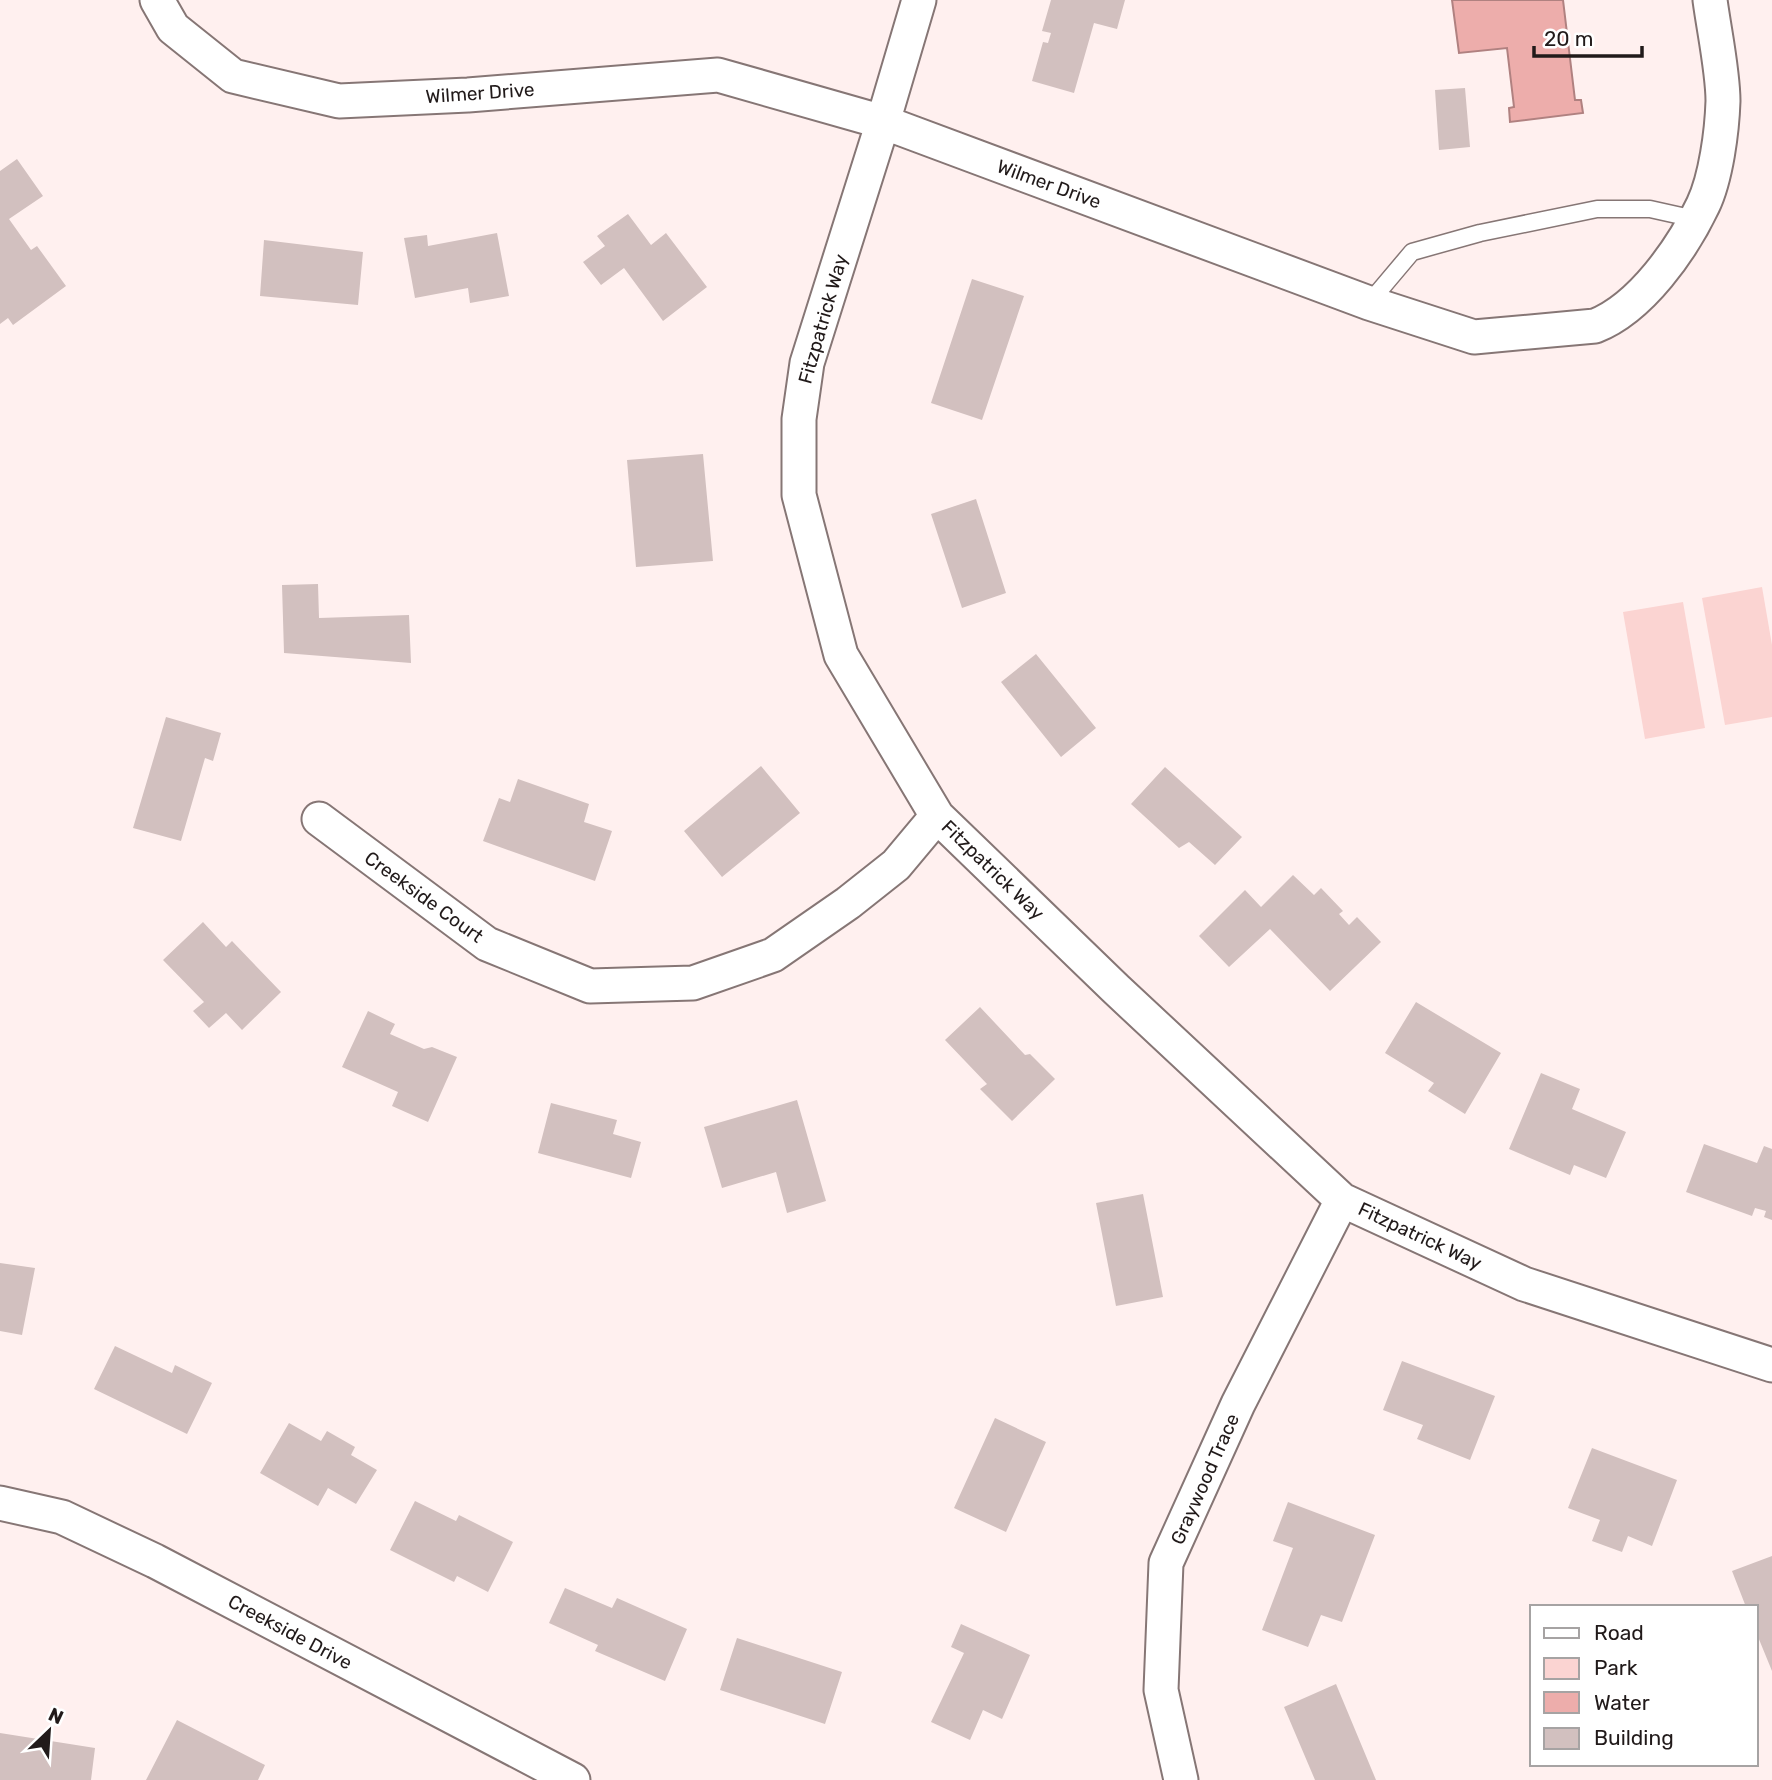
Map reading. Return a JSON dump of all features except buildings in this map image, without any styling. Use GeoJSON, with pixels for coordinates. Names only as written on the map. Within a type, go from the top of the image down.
{"type":"FeatureCollection","features":[{"type":"Feature","properties":{"kind":"street","name":"Wilmer Drive"},"geometry":{"type":"LineString","coordinates":[[157,0],[173,27],[233,76],[338,101],[718,75],[883,122],[1369,303],[1474,337],[1595,326],[1612,320],[1658,278],[1704,204],[1715,164],[1723,100],[1710,0]]}},
{"type":"Feature","properties":{"kind":"street","name":"Fitzpatrick Way"},"geometry":{"type":"LineString","coordinates":[[919,0],[807,363],[799,419],[799,495],[841,655],[937,816],[1116,989],[1342,1200],[1524,1284],[1772,1365]]}},
{"type":"Feature","properties":{"kind":"street","name":"Creekside Court"},"geometry":{"type":"LineString","coordinates":[[318,819],[487,944],[590,986],[693,983],[773,955],[848,903],[896,865],[937,816]]}},
{"type":"Feature","properties":{"kind":"street","name":"Graywood Trace"},"geometry":{"type":"LineString","coordinates":[[1181,1780],[1161,1690],[1167,1563],[1238,1405],[1342,1200]]}},
{"type":"Feature","properties":{"kind":"street","name":"Creekside Drive"},"geometry":{"type":"LineString","coordinates":[[0,1503],[62,1517],[155,1561],[573,1780]]}},
{"type":"Feature","properties":{"kind":"lane"},"geometry":{"type":"LineString","coordinates":[[1369,303],[1412,251],[1480,233],[1597,209],[1650,209],[1695,219]]}},
{"type":"Feature","properties":{"kind":"green space"},"geometry":{"type":"Polygon","coordinates":[[[1762,587],[1772,645],[1772,717],[1725,725],[1702,598],[1762,587]]]}},
{"type":"Feature","properties":{"kind":"green space"},"geometry":{"type":"Polygon","coordinates":[[[1683,602],[1705,728],[1645,739],[1623,612],[1683,602]]]}},
{"type":"Feature","properties":{"kind":"water"},"geometry":{"type":"Polygon","coordinates":[[[1452,0],[1563,0],[1575,100],[1581,100],[1583,113],[1510,122],[1509,108],[1514,107],[1507,48],[1459,53],[1452,0]]]}}]}
